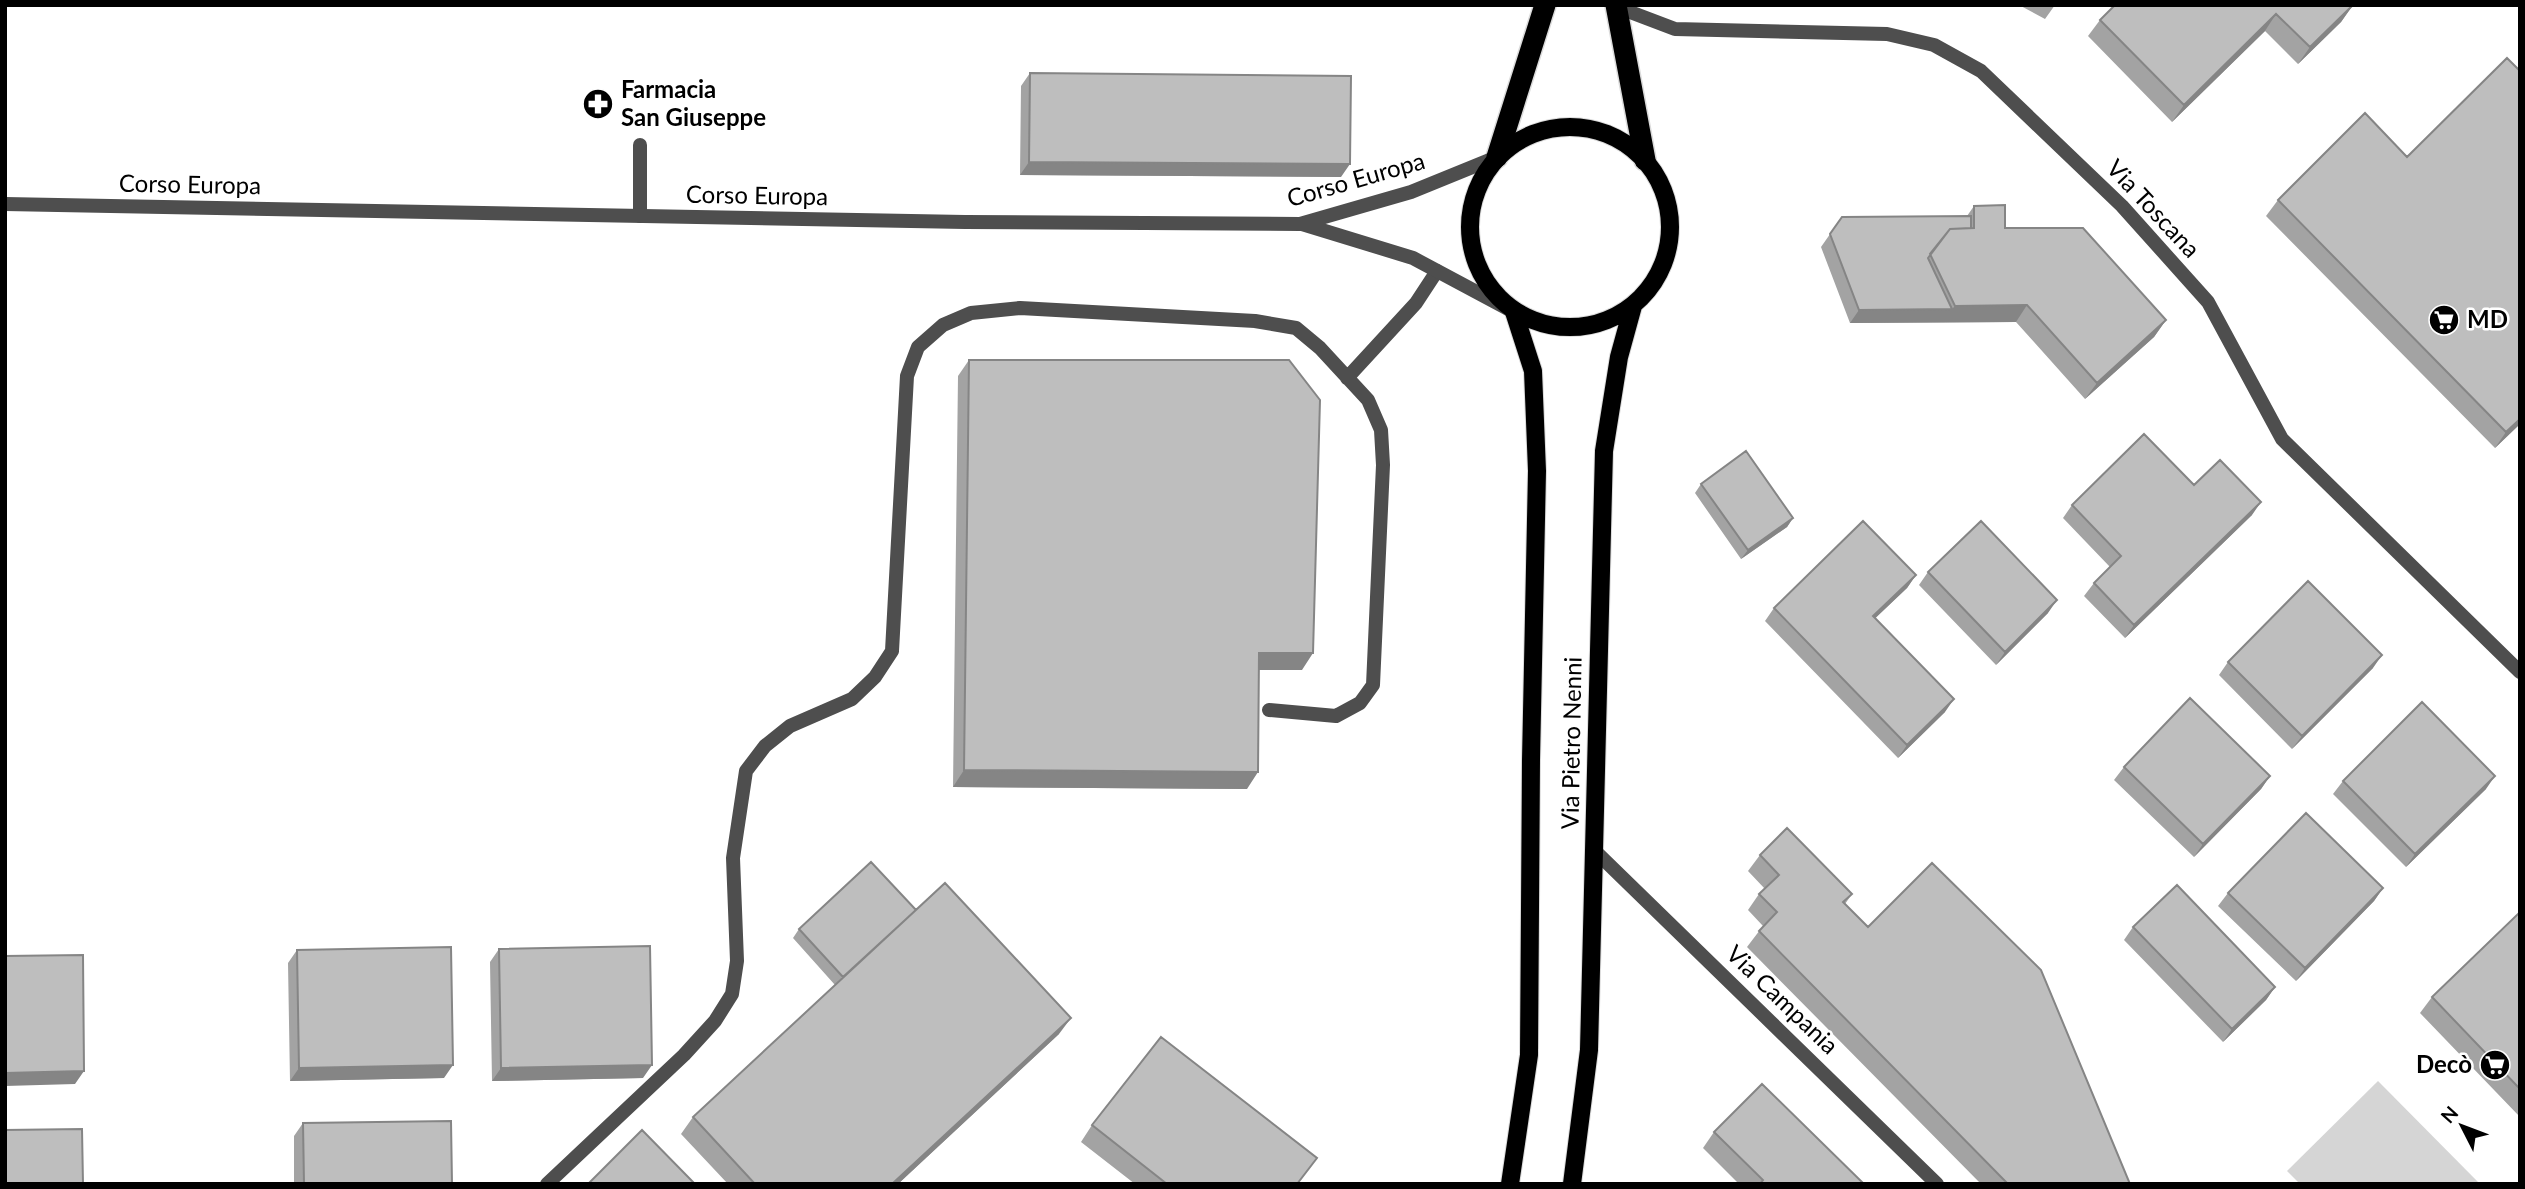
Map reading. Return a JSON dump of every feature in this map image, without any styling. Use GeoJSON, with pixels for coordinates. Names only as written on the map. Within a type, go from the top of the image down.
{"type":"FeatureCollection","features":[{"type":"Feature","properties":{"kind":"highway"},"geometry":{"type":"LineString","coordinates":[[1497,157],[1545,5]]}},
{"type":"Feature","properties":{"kind":"highway"},"geometry":{"type":"LineString","coordinates":[[1616,6],[1645,160]]}},
{"type":"Feature","properties":{"kind":"main road"},"geometry":{"type":"LineString","coordinates":[[1555,127],[1588,128],[1620,139],[1645,160],[1663,187],[1671,219],[1668,252],[1654,282],[1633,306],[1605,322],[1574,328],[1542,325],[1514,312],[1492,292],[1476,267],[1469,238],[1470,209],[1480,181],[1497,157],[1524,137],[1555,127]]}},
{"type":"Feature","properties":{"kind":"main road","name":"Via Pietro Nenni"},"geometry":{"type":"LineString","coordinates":[[1572,1184],[1589,1050],[1604,451],[1619,357],[1633,306]]}},
{"type":"Feature","properties":{"kind":"main road","name":"Via Pietro Nenni"},"geometry":{"type":"LineString","coordinates":[[1510,1184],[1529,1055],[1537,471],[1534,371],[1514,312]]}},
{"type":"Feature","properties":{"kind":"street","name":"Via Toscana"},"geometry":{"type":"LineString","coordinates":[[1616,6],[1675,29],[1887,34],[1934,45],[1981,71],[2122,206],[2208,302],[2282,439],[2520,673]]}},
{"type":"Feature","properties":{"kind":"street"},"geometry":{"type":"LineString","coordinates":[[640,145],[640,216]]}},
{"type":"Feature","properties":{"kind":"street","name":"Corso Europa"},"geometry":{"type":"LineString","coordinates":[[5,204],[965,222],[1300,224],[1411,192],[1497,157]]}},
{"type":"Feature","properties":{"kind":"street"},"geometry":{"type":"LineString","coordinates":[[1300,224],[1413,258],[1514,312]]}},
{"type":"Feature","properties":{"kind":"street"},"geometry":{"type":"LineString","coordinates":[[1347,378],[1416,303],[1437,271]]}},
{"type":"Feature","properties":{"kind":"street"},"geometry":{"type":"LineString","coordinates":[[547,1184],[684,1055],[715,1021],[732,994],[737,961],[733,858],[746,771],[765,746],[790,726],[852,699],[875,677],[892,651],[907,376],[918,347],[943,326],[971,313],[1020,308],[1255,321],[1296,328],[1320,348],[1368,400],[1381,430],[1383,465],[1373,685],[1360,703],[1336,716],[1269,710]]}},
{"type":"Feature","properties":{"kind":"street","name":"Via Campania"},"geometry":{"type":"LineString","coordinates":[[1594,850],[1937,1184]]}},
{"type":"Feature","properties":{"kind":"shaded area"},"geometry":{"type":"Polygon","coordinates":[[[2378,1081],[2480,1184],[2300,1184],[2287,1171],[2378,1081]]]}},
{"type":"Feature","properties":{"kind":"building"},"geometry":{"type":"Polygon","coordinates":[[[2115,5],[2353,5],[2310,47],[2276,14],[2184,105],[2100,20],[2115,5]]]}},
{"type":"Feature","properties":{"kind":"building","name":"MD"},"geometry":{"type":"Polygon","coordinates":[[[2507,58],[2520,71],[2520,419],[2506,432],[2278,200],[2365,113],[2407,157],[2507,58]]]}},
{"type":"Feature","properties":{"kind":"building"},"geometry":{"type":"Polygon","coordinates":[[[1030,73],[1351,76],[1350,164],[1029,162],[1030,73]]]}},
{"type":"Feature","properties":{"kind":"building"},"geometry":{"type":"Polygon","coordinates":[[[2005,205],[2005,228],[2083,228],[2166,320],[2097,383],[2027,305],[1955,306],[1930,254],[1950,229],[1974,228],[1974,206],[2005,205]]]}},
{"type":"Feature","properties":{"kind":"building"},"geometry":{"type":"Polygon","coordinates":[[[1971,216],[1971,228],[1950,229],[1928,258],[1952,309],[1859,310],[1830,234],[1842,217],[1971,216]]]}},
{"type":"Feature","properties":{"kind":"building"},"geometry":{"type":"Polygon","coordinates":[[[969,360],[1289,360],[1320,400],[1313,653],[1259,653],[1258,772],[964,770],[969,360]]]}},
{"type":"Feature","properties":{"kind":"building"},"geometry":{"type":"Polygon","coordinates":[[[2144,434],[2194,485],[2220,460],[2261,502],[2134,625],[2094,583],[2121,556],[2072,505],[2144,434]]]}},
{"type":"Feature","properties":{"kind":"building"},"geometry":{"type":"Polygon","coordinates":[[[1746,451],[1793,518],[1748,550],[1701,484],[1746,451]]]}},
{"type":"Feature","properties":{"kind":"building"},"geometry":{"type":"Polygon","coordinates":[[[1863,521],[1916,575],[1873,616],[1954,699],[1907,745],[1774,608],[1863,521]]]}},
{"type":"Feature","properties":{"kind":"building"},"geometry":{"type":"Polygon","coordinates":[[[1981,521],[2057,600],[2005,652],[1928,572],[1981,521]]]}},
{"type":"Feature","properties":{"kind":"building"},"geometry":{"type":"Polygon","coordinates":[[[2308,581],[2382,655],[2302,736],[2228,662],[2308,581]]]}},
{"type":"Feature","properties":{"kind":"building"},"geometry":{"type":"Polygon","coordinates":[[[2190,698],[2270,776],[2203,844],[2124,767],[2190,698]]]}},
{"type":"Feature","properties":{"kind":"building"},"geometry":{"type":"Polygon","coordinates":[[[2422,702],[2495,776],[2415,854],[2343,781],[2422,702]]]}},
{"type":"Feature","properties":{"kind":"building"},"geometry":{"type":"Polygon","coordinates":[[[2306,813],[2383,888],[2305,968],[2228,893],[2306,813]]]}},
{"type":"Feature","properties":{"kind":"building"},"geometry":{"type":"Polygon","coordinates":[[[1787,828],[1852,894],[1843,902],[1868,927],[1932,863],[2041,970],[2130,1184],[2008,1184],[1759,931],[1777,912],[1759,894],[1779,875],[1760,855],[1787,828]]]}},
{"type":"Feature","properties":{"kind":"building"},"geometry":{"type":"Polygon","coordinates":[[[871,862],[916,910],[843,977],[799,929],[871,862]]]}},
{"type":"Feature","properties":{"kind":"building"},"geometry":{"type":"Polygon","coordinates":[[[945,883],[1071,1018],[892,1184],[755,1184],[693,1117],[945,883]]]}},
{"type":"Feature","properties":{"kind":"building"},"geometry":{"type":"Polygon","coordinates":[[[2177,885],[2275,987],[2232,1029],[2133,927],[2177,885]]]}},
{"type":"Feature","properties":{"kind":"building","name":"Decò"},"geometry":{"type":"Polygon","coordinates":[[[2520,912],[2520,1089],[2432,997],[2520,912]]]}},
{"type":"Feature","properties":{"kind":"building"},"geometry":{"type":"Polygon","coordinates":[[[650,946],[652,1065],[501,1068],[499,949],[650,946]]]}},
{"type":"Feature","properties":{"kind":"building"},"geometry":{"type":"Polygon","coordinates":[[[451,947],[453,1065],[299,1068],[297,950],[451,947]]]}},
{"type":"Feature","properties":{"kind":"building"},"geometry":{"type":"Polygon","coordinates":[[[83,955],[84,1071],[5,1073],[5,956],[83,955]]]}},
{"type":"Feature","properties":{"kind":"building"},"geometry":{"type":"Polygon","coordinates":[[[1161,1037],[1317,1158],[1297,1184],[1167,1184],[1092,1125],[1161,1037]]]}},
{"type":"Feature","properties":{"kind":"building"},"geometry":{"type":"Polygon","coordinates":[[[1762,1084],[1864,1184],[1760,1184],[1763,1180],[1714,1132],[1762,1084]]]}},
{"type":"Feature","properties":{"kind":"building"},"geometry":{"type":"Polygon","coordinates":[[[451,1121],[452,1184],[304,1184],[303,1123],[451,1121]]]}},
{"type":"Feature","properties":{"kind":"building"},"geometry":{"type":"Polygon","coordinates":[[[82,1129],[83,1184],[5,1184],[5,1130],[82,1129]]]}},
{"type":"Feature","properties":{"kind":"building"},"geometry":{"type":"Polygon","coordinates":[[[642,1130],[695,1184],[588,1184],[642,1130]]]}},
{"type":"Feature","properties":{"kind":"place","name":"Farmacia San Giuseppe"},"geometry":{"type":"Point","coordinates":[598,104]}},
{"type":"Feature","properties":{"kind":"place","name":"MD"},"geometry":{"type":"Point","coordinates":[2444,320]}},
{"type":"Feature","properties":{"kind":"place","name":"Decò"},"geometry":{"type":"Point","coordinates":[2495,1065]}}]}
